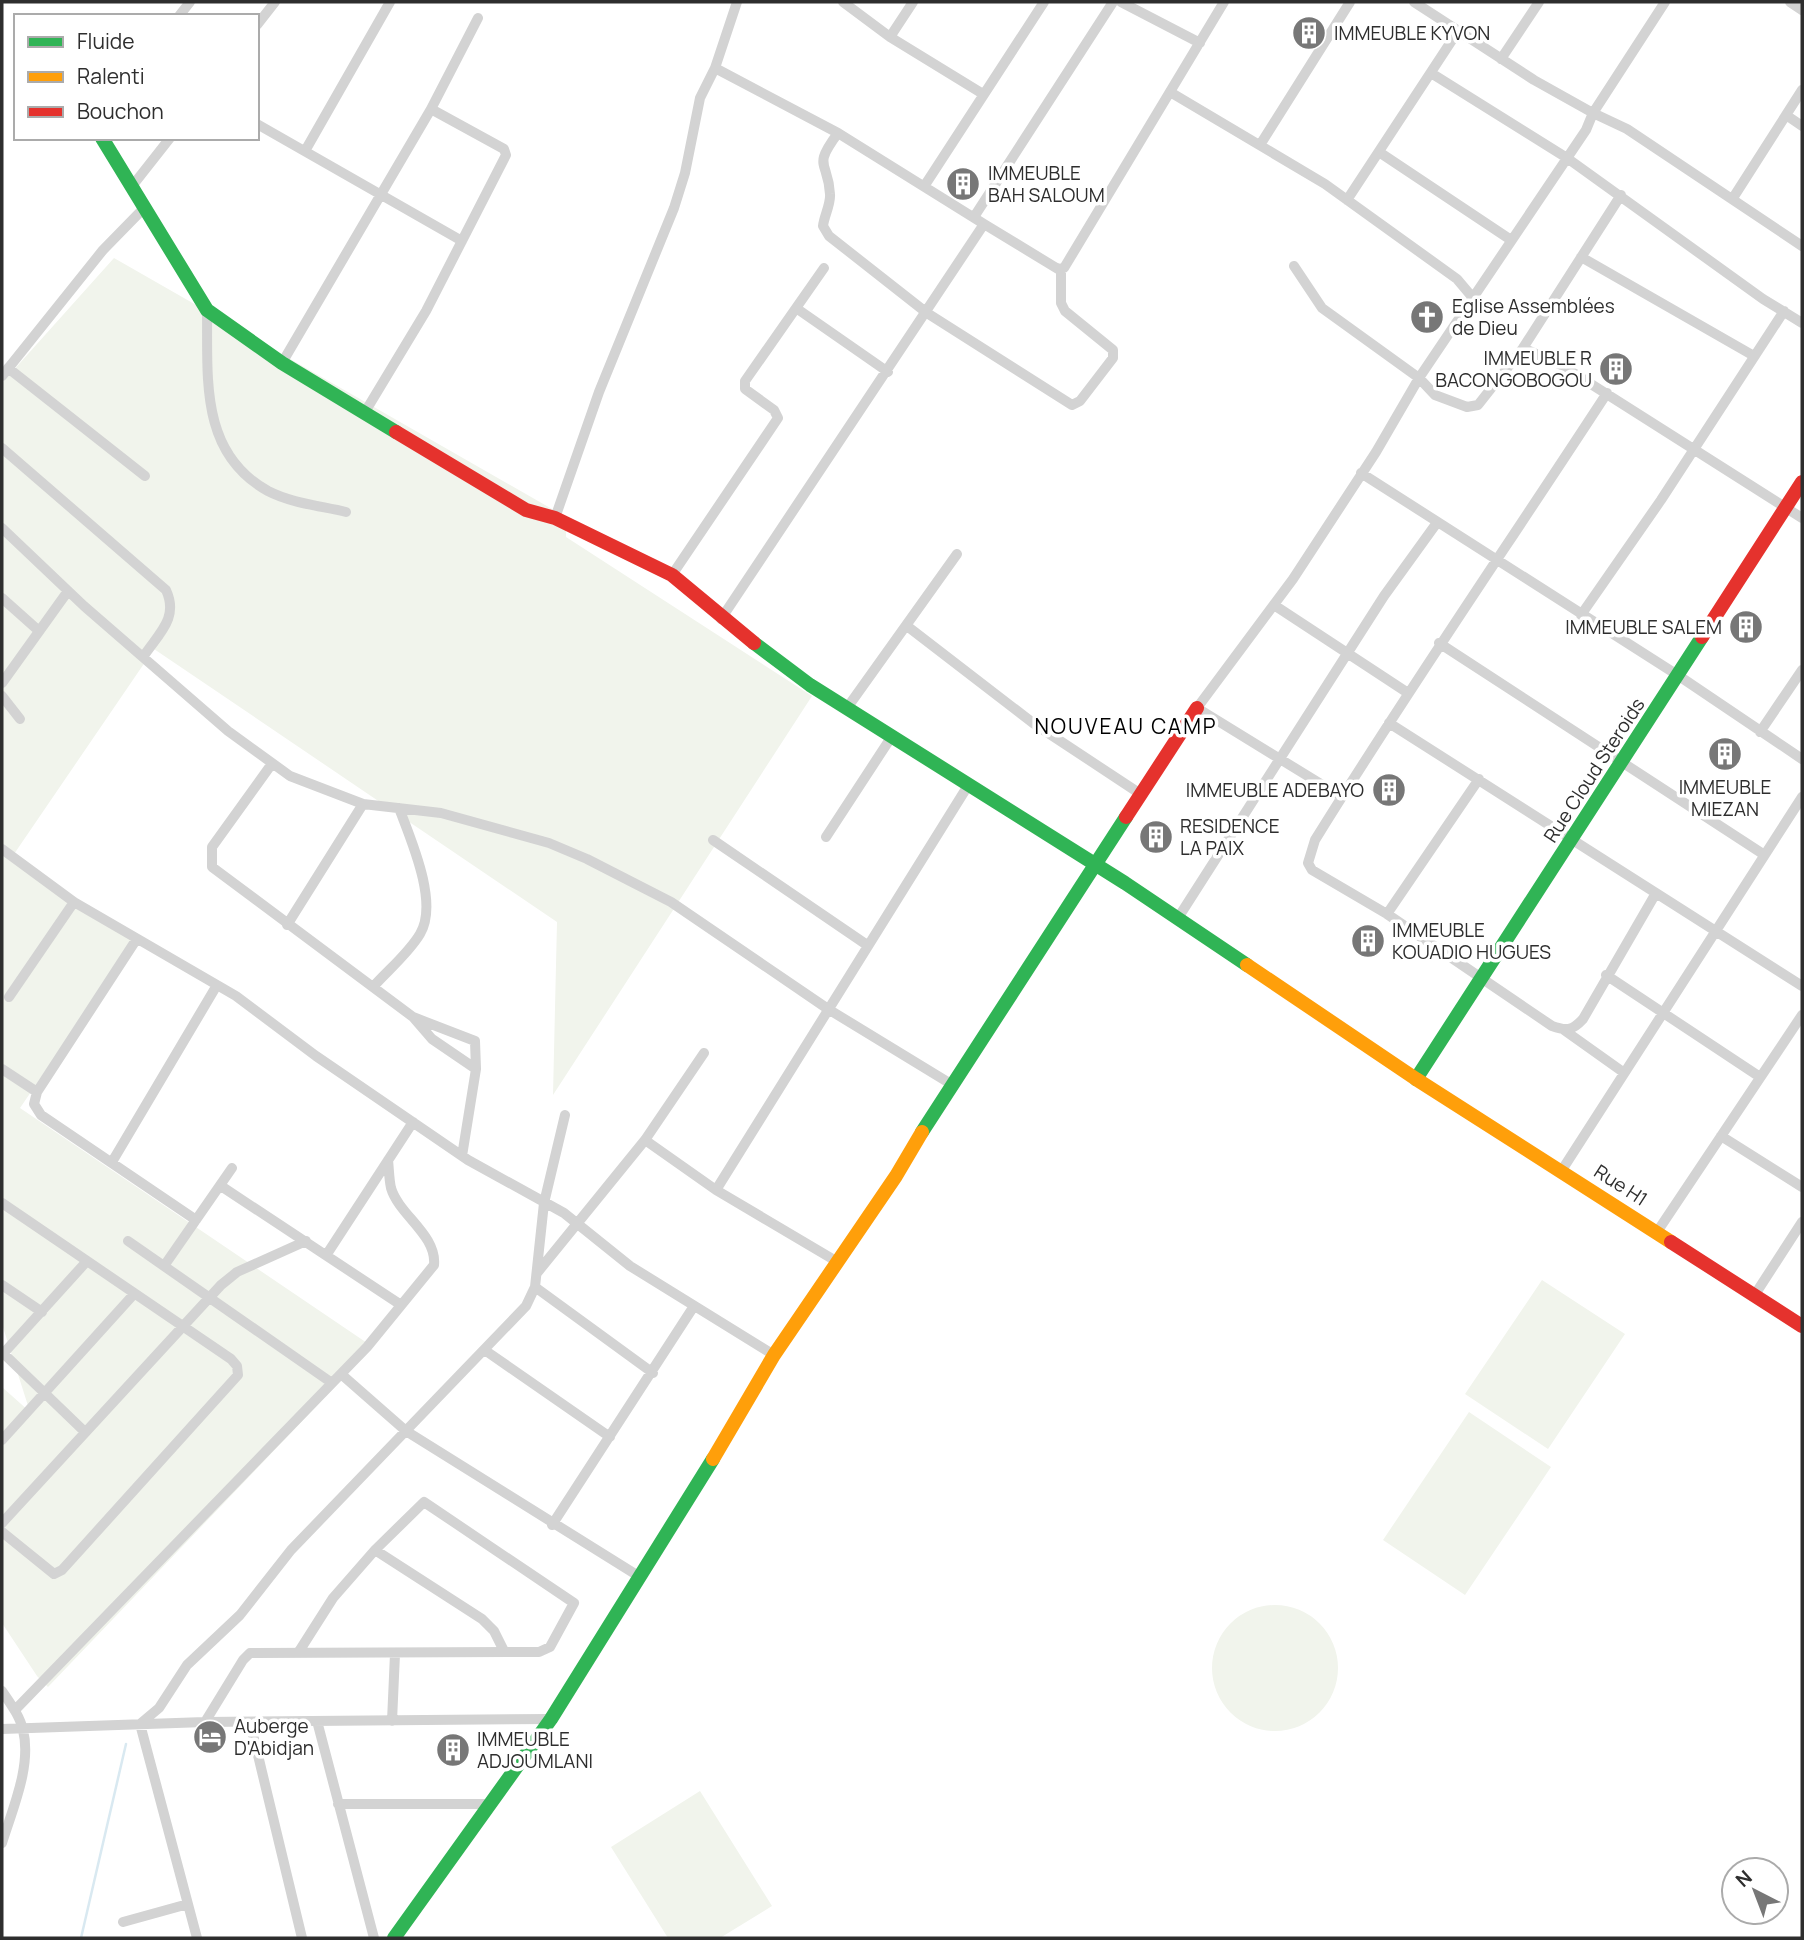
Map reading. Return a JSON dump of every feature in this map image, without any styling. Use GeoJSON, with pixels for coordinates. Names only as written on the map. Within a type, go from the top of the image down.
{"type":"FeatureCollection","features":[{"type":"Feature","properties":{"kind":"street"},"geometry":{"type":"LineString","coordinates":[[259,22],[275,2]]}},
{"type":"Feature","properties":{"kind":"street"},"geometry":{"type":"LineString","coordinates":[[305,151],[390,2]]}},
{"type":"Feature","properties":{"kind":"street"},"geometry":{"type":"LineString","coordinates":[[555,518],[598,393],[674,208],[685,173],[700,98],[715,68],[737,2]]}},
{"type":"Feature","properties":{"kind":"street"},"geometry":{"type":"LineString","coordinates":[[844,2],[890,37],[983,94]]}},
{"type":"Feature","properties":{"kind":"street"},"geometry":{"type":"LineString","coordinates":[[890,37],[913,2]]}},
{"type":"Feature","properties":{"kind":"street"},"geometry":{"type":"LineString","coordinates":[[925,186],[1044,2]]}},
{"type":"Feature","properties":{"kind":"street"},"geometry":{"type":"LineString","coordinates":[[974,217],[1113,2]]}},
{"type":"Feature","properties":{"kind":"street"},"geometry":{"type":"LineString","coordinates":[[1121,2],[1200,43]]}},
{"type":"Feature","properties":{"kind":"street"},"geometry":{"type":"LineString","coordinates":[[838,134],[824,151],[821,167],[831,196],[823,226],[863,264],[927,313],[1064,403],[1072,405],[1080,401],[1113,358],[1113,350],[1065,312],[1061,303],[1061,270],[1224,2]]}},
{"type":"Feature","properties":{"kind":"street"},"geometry":{"type":"LineString","coordinates":[[1260,145],[1350,2]]}},
{"type":"Feature","properties":{"kind":"street"},"geometry":{"type":"LineString","coordinates":[[1414,2],[1502,59],[1593,113],[1628,129],[1802,246]]}},
{"type":"Feature","properties":{"kind":"street"},"geometry":{"type":"LineString","coordinates":[[1502,59],[1539,2]]}},
{"type":"Feature","properties":{"kind":"street"},"geometry":{"type":"LineString","coordinates":[[394,1938],[493,1804],[551,1719],[774,1355],[896,1176],[951,1084],[1139,793],[1197,708],[1274,605],[1361,473],[1419,378],[1586,130],[1593,113],[1665,2]]}},
{"type":"Feature","properties":{"kind":"street"},"geometry":{"type":"LineString","coordinates":[[1790,2],[1802,10]]}},
{"type":"Feature","properties":{"kind":"street"},"geometry":{"type":"LineString","coordinates":[[282,362],[378,195],[431,110],[478,18]]}},
{"type":"Feature","properties":{"kind":"street"},"geometry":{"type":"LineString","coordinates":[[1347,200],[1458,31]]}},
{"type":"Feature","properties":{"kind":"street"},"geometry":{"type":"LineString","coordinates":[[715,68],[838,134],[1061,270]]}},
{"type":"Feature","properties":{"kind":"street"},"geometry":{"type":"LineString","coordinates":[[1431,73],[1567,158],[1694,251],[1802,323]]}},
{"type":"Feature","properties":{"kind":"street"},"geometry":{"type":"LineString","coordinates":[[1733,198],[1802,90]]}},
{"type":"Feature","properties":{"kind":"street"},"geometry":{"type":"LineString","coordinates":[[1170,92],[1347,200],[1457,279],[1473,298]]}},
{"type":"Feature","properties":{"kind":"street"},"geometry":{"type":"LineString","coordinates":[[365,412],[426,311],[506,152],[431,110]]}},
{"type":"Feature","properties":{"kind":"street"},"geometry":{"type":"LineString","coordinates":[[1786,115],[1802,126]]}},
{"type":"Feature","properties":{"kind":"street"},"geometry":{"type":"LineString","coordinates":[[259,125],[462,241]]}},
{"type":"Feature","properties":{"kind":"street"},"geometry":{"type":"LineString","coordinates":[[103,140],[134,185],[207,310],[209,402],[229,457],[242,472],[269,491],[346,512]]}},
{"type":"Feature","properties":{"kind":"street"},"geometry":{"type":"LineString","coordinates":[[134,185],[168,140]]}},
{"type":"Feature","properties":{"kind":"street"},"geometry":{"type":"LineString","coordinates":[[1379,152],[1511,240]]}},
{"type":"Feature","properties":{"kind":"street"},"geometry":{"type":"LineString","coordinates":[[1294,266],[1322,308],[1419,378],[1435,395],[1472,407],[1485,399],[1523,348],[1621,195]]}},
{"type":"Feature","properties":{"kind":"street"},"geometry":{"type":"LineString","coordinates":[[145,207],[103,250],[5,372],[145,476]]}},
{"type":"Feature","properties":{"kind":"street"},"geometry":{"type":"LineString","coordinates":[[721,619],[888,372],[984,224]]}},
{"type":"Feature","properties":{"kind":"street"},"geometry":{"type":"LineString","coordinates":[[1581,257],[1754,356]]}},
{"type":"Feature","properties":{"kind":"street"},"geometry":{"type":"LineString","coordinates":[[672,575],[778,418],[774,410],[743,387],[824,268]]}},
{"type":"Feature","properties":{"kind":"street"},"geometry":{"type":"LineString","coordinates":[[796,308],[888,372]]}},
{"type":"Feature","properties":{"kind":"street","name":"Rue H1"},"geometry":{"type":"LineString","coordinates":[[207,310],[282,362],[526,510],[555,518],[672,575],[721,619],[810,685],[1094,863],[1416,1079],[1802,1326]]}},
{"type":"Feature","properties":{"kind":"street"},"geometry":{"type":"LineString","coordinates":[[1581,615],[1784,312]]}},
{"type":"Feature","properties":{"kind":"street"},"geometry":{"type":"LineString","coordinates":[[1523,348],[1555,361],[1802,518]]}},
{"type":"Feature","properties":{"kind":"street"},"geometry":{"type":"LineString","coordinates":[[1607,393],[1497,561],[1439,643],[1311,848],[1308,863],[1312,870],[1387,914],[1623,1072]]}},
{"type":"Feature","properties":{"kind":"street"},"geometry":{"type":"LineString","coordinates":[[2,448],[166,590],[172,604],[170,618],[143,657]]}},
{"type":"Feature","properties":{"kind":"street"},"geometry":{"type":"LineString","coordinates":[[1361,473],[1436,524],[1679,676],[1802,760]]}},
{"type":"Feature","properties":{"kind":"street","name":"Rue Cloud Steroids"},"geometry":{"type":"LineString","coordinates":[[1416,1079],[1802,482]]}},
{"type":"Feature","properties":{"kind":"street"},"geometry":{"type":"LineString","coordinates":[[1178,919],[1347,653],[1436,524]]}},
{"type":"Feature","properties":{"kind":"street"},"geometry":{"type":"LineString","coordinates":[[2,528],[68,591],[271,765],[290,776],[363,804],[441,813],[549,843],[587,859],[671,902],[828,1009],[951,1084]]}},
{"type":"Feature","properties":{"kind":"street"},"geometry":{"type":"LineString","coordinates":[[847,708],[957,554]]}},
{"type":"Feature","properties":{"kind":"street"},"geometry":{"type":"LineString","coordinates":[[2,683],[68,591]]}},
{"type":"Feature","properties":{"kind":"street"},"geometry":{"type":"LineString","coordinates":[[2,598],[39,631]]}},
{"type":"Feature","properties":{"kind":"street"},"geometry":{"type":"LineString","coordinates":[[1274,605],[1408,692]]}},
{"type":"Feature","properties":{"kind":"street"},"geometry":{"type":"LineString","coordinates":[[907,626],[1033,723],[1139,793]]}},
{"type":"Feature","properties":{"kind":"street"},"geometry":{"type":"LineString","coordinates":[[1439,643],[1763,854]]}},
{"type":"Feature","properties":{"kind":"street"},"geometry":{"type":"LineString","coordinates":[[1760,732],[1802,670]]}},
{"type":"Feature","properties":{"kind":"street"},"geometry":{"type":"LineString","coordinates":[[2,696],[20,719]]}},
{"type":"Feature","properties":{"kind":"street"},"geometry":{"type":"LineString","coordinates":[[1197,708],[1342,797]]}},
{"type":"Feature","properties":{"kind":"street"},"geometry":{"type":"LineString","coordinates":[[1389,723],[1802,986]]}},
{"type":"Feature","properties":{"kind":"street"},"geometry":{"type":"LineString","coordinates":[[826,837],[892,736]]}},
{"type":"Feature","properties":{"kind":"street"},"geometry":{"type":"LineString","coordinates":[[271,765],[212,847],[212,867],[413,1017],[432,1039],[476,1069]]}},
{"type":"Feature","properties":{"kind":"street"},"geometry":{"type":"LineString","coordinates":[[1387,914],[1479,779]]}},
{"type":"Feature","properties":{"kind":"street"},"geometry":{"type":"LineString","coordinates":[[716,1190],[969,784]]}},
{"type":"Feature","properties":{"kind":"street"},"geometry":{"type":"LineString","coordinates":[[1562,1170],[1802,796]]}},
{"type":"Feature","properties":{"kind":"street"},"geometry":{"type":"LineString","coordinates":[[287,925],[363,804]]}},
{"type":"Feature","properties":{"kind":"street"},"geometry":{"type":"LineString","coordinates":[[373,987],[409,948],[426,920],[427,905],[420,874],[399,808]]}},
{"type":"Feature","properties":{"kind":"street"},"geometry":{"type":"LineString","coordinates":[[713,840],[867,945]]}},
{"type":"Feature","properties":{"kind":"street"},"geometry":{"type":"LineString","coordinates":[[2,849],[74,902],[218,985],[462,1156],[564,1213],[630,1266],[774,1355]]}},
{"type":"Feature","properties":{"kind":"street"},"geometry":{"type":"LineString","coordinates":[[1564,1030],[1576,1027],[1583,1019],[1606,975],[1656,893]]}},
{"type":"Feature","properties":{"kind":"street"},"geometry":{"type":"LineString","coordinates":[[9,997],[74,902]]}},
{"type":"Feature","properties":{"kind":"street"},"geometry":{"type":"LineString","coordinates":[[136,940],[37,1092],[34,1104],[41,1115],[196,1220]]}},
{"type":"Feature","properties":{"kind":"street"},"geometry":{"type":"LineString","coordinates":[[1606,975],[1760,1077]]}},
{"type":"Feature","properties":{"kind":"street"},"geometry":{"type":"LineString","coordinates":[[112,1162],[218,985]]}},
{"type":"Feature","properties":{"kind":"street"},"geometry":{"type":"LineString","coordinates":[[1657,1232],[1802,1015]]}},
{"type":"Feature","properties":{"kind":"street"},"geometry":{"type":"LineString","coordinates":[[413,1017],[475,1041],[476,1069],[462,1156]]}},
{"type":"Feature","properties":{"kind":"street"},"geometry":{"type":"LineString","coordinates":[[536,1274],[645,1140],[704,1054]]}},
{"type":"Feature","properties":{"kind":"street"},"geometry":{"type":"LineString","coordinates":[[2,1069],[37,1092]]}},
{"type":"Feature","properties":{"kind":"street"},"geometry":{"type":"LineString","coordinates":[[140,1724],[159,1708],[187,1665],[240,1615],[291,1550],[486,1351],[526,1306],[535,1287],[544,1203],[565,1115]]}},
{"type":"Feature","properties":{"kind":"street"},"geometry":{"type":"LineString","coordinates":[[327,1254],[413,1122]]}},
{"type":"Feature","properties":{"kind":"street"},"geometry":{"type":"LineString","coordinates":[[1721,1136],[1802,1187]]}},
{"type":"Feature","properties":{"kind":"street"},"geometry":{"type":"LineString","coordinates":[[645,1140],[716,1190],[836,1261]]}},
{"type":"Feature","properties":{"kind":"street"},"geometry":{"type":"LineString","coordinates":[[15,1710],[341,1374],[434,1265],[434,1259],[421,1231],[391,1189],[388,1160]]}},
{"type":"Feature","properties":{"kind":"street"},"geometry":{"type":"LineString","coordinates":[[164,1266],[232,1168]]}},
{"type":"Feature","properties":{"kind":"street"},"geometry":{"type":"LineString","coordinates":[[221,1186],[401,1305]]}},
{"type":"Feature","properties":{"kind":"street"},"geometry":{"type":"LineString","coordinates":[[2,1203],[231,1359],[237,1366],[238,1374],[234,1382],[62,1570],[54,1574],[45,1569],[2,1532]]}},
{"type":"Feature","properties":{"kind":"street"},"geometry":{"type":"LineString","coordinates":[[1754,1296],[1802,1222]]}},
{"type":"Feature","properties":{"kind":"street"},"geometry":{"type":"LineString","coordinates":[[128,1241],[332,1383]]}},
{"type":"Feature","properties":{"kind":"street"},"geometry":{"type":"LineString","coordinates":[[2,1523],[209,1298],[237,1272],[306,1241]]}},
{"type":"Feature","properties":{"kind":"street"},"geometry":{"type":"LineString","coordinates":[[85,1433],[2,1354],[87,1261]]}},
{"type":"Feature","properties":{"kind":"street"},"geometry":{"type":"LineString","coordinates":[[2,1285],[42,1312]]}},
{"type":"Feature","properties":{"kind":"street"},"geometry":{"type":"LineString","coordinates":[[535,1287],[653,1373]]}},
{"type":"Feature","properties":{"kind":"street"},"geometry":{"type":"LineString","coordinates":[[2,1440],[135,1294]]}},
{"type":"Feature","properties":{"kind":"street"},"geometry":{"type":"LineString","coordinates":[[552,1525],[694,1306]]}},
{"type":"Feature","properties":{"kind":"street"},"geometry":{"type":"LineString","coordinates":[[486,1351],[610,1437]]}},
{"type":"Feature","properties":{"kind":"street"},"geometry":{"type":"LineString","coordinates":[[341,1374],[406,1431],[552,1525],[640,1577]]}},
{"type":"Feature","properties":{"kind":"street"},"geometry":{"type":"LineString","coordinates":[[205,1722],[250,1653],[395,1654],[544,1651],[574,1603],[424,1502],[375,1550],[333,1598],[298,1653]]}},
{"type":"Feature","properties":{"kind":"street"},"geometry":{"type":"LineString","coordinates":[[375,1550],[482,1619],[494,1631],[504,1651]]}},
{"type":"Feature","properties":{"kind":"street"},"geometry":{"type":"LineString","coordinates":[[392,1721],[395,1654]]}},
{"type":"Feature","properties":{"kind":"street"},"geometry":{"type":"LineString","coordinates":[[2,1691],[23,1728],[25,1753],[2,1843]]}},
{"type":"Feature","properties":{"kind":"street"},"geometry":{"type":"LineString","coordinates":[[2,1729],[205,1722],[551,1719]]}},
{"type":"Feature","properties":{"kind":"street"},"geometry":{"type":"LineString","coordinates":[[317,1721],[374,1938]]}},
{"type":"Feature","properties":{"kind":"street"},"geometry":{"type":"LineString","coordinates":[[250,1722],[302,1938]]}},
{"type":"Feature","properties":{"kind":"street"},"geometry":{"type":"LineString","coordinates":[[140,1724],[197,1938]]}},
{"type":"Feature","properties":{"kind":"street"},"geometry":{"type":"LineString","coordinates":[[338,1804],[493,1804]]}},
{"type":"Feature","properties":{"kind":"street"},"geometry":{"type":"LineString","coordinates":[[123,1922],[188,1904]]}},
{"type":"Feature","properties":{"kind":"shaded area"},"geometry":{"type":"Polygon","coordinates":[[[114,258],[566,517],[566,537],[812,696],[553,1095],[557,922],[154,649],[12,857],[135,940],[20,1108],[373,1347],[48,1687],[37,1676],[2,1623],[2,1387],[30,1412],[2,1324],[2,383],[114,258]]]}},
{"type":"Feature","properties":{"kind":"shaded area"},"geometry":{"type":"Polygon","coordinates":[[[1542,1280],[1625,1334],[1548,1449],[1465,1394],[1542,1280]]]}},
{"type":"Feature","properties":{"kind":"shaded area"},"geometry":{"type":"Polygon","coordinates":[[[1469,1412],[1551,1467],[1465,1595],[1383,1540],[1469,1412]]]}},
{"type":"Feature","properties":{"kind":"shaded area"},"geometry":{"type":"Polygon","coordinates":[[[1275,1605],[1299,1610],[1319,1624],[1333,1644],[1338,1668],[1333,1692],[1319,1712],[1299,1726],[1275,1731],[1251,1726],[1231,1712],[1217,1692],[1212,1668],[1217,1644],[1231,1624],[1251,1610],[1275,1605]]]}},
{"type":"Feature","properties":{"kind":"shaded area"},"geometry":{"type":"Polygon","coordinates":[[[700,1791],[772,1906],[720,1938],[668,1938],[611,1847],[700,1791]]]}},
{"type":"Feature","properties":{"kind":"waterway"},"geometry":{"type":"LineString","coordinates":[[81,1938],[126,1744]]}},
{"type":"Feature","properties":{"kind":"traffic: fast"},"geometry":{"type":"LineString","coordinates":[[103,140],[207,310],[282,363],[396,432]]}},
{"type":"Feature","properties":{"kind":"traffic: fast"},"geometry":{"type":"LineString","coordinates":[[1416,1079],[1702,637]]}},
{"type":"Feature","properties":{"kind":"traffic: fast"},"geometry":{"type":"LineString","coordinates":[[754,643],[810,685],[1125,883],[1247,965]]}},
{"type":"Feature","properties":{"kind":"traffic: fast"},"geometry":{"type":"LineString","coordinates":[[922,1132],[1126,817]]}},
{"type":"Feature","properties":{"kind":"traffic: fast"},"geometry":{"type":"LineString","coordinates":[[394,1938],[551,1719],[713,1459]]}},
{"type":"Feature","properties":{"kind":"traffic: slow"},"geometry":{"type":"LineString","coordinates":[[1247,965],[1416,1079],[1671,1242]]}},
{"type":"Feature","properties":{"kind":"traffic: slow"},"geometry":{"type":"LineString","coordinates":[[713,1459],[774,1355],[896,1176],[922,1132]]}},
{"type":"Feature","properties":{"kind":"traffic: jam"},"geometry":{"type":"LineString","coordinates":[[396,432],[526,510],[555,518],[672,575],[754,643]]}},
{"type":"Feature","properties":{"kind":"traffic: jam"},"geometry":{"type":"LineString","coordinates":[[1702,637],[1802,482]]}},
{"type":"Feature","properties":{"kind":"traffic: jam"},"geometry":{"type":"LineString","coordinates":[[1126,817],[1197,708]]}},
{"type":"Feature","properties":{"kind":"traffic: jam"},"geometry":{"type":"LineString","coordinates":[[1671,1242],[1802,1326]]}},
{"type":"Feature","properties":{"kind":"place","name":"IMMEUBLE KYVON"},"geometry":{"type":"Point","coordinates":[1309,33]}},
{"type":"Feature","properties":{"kind":"place","name":"IMMEUBLE BAH SALOUM"},"geometry":{"type":"Point","coordinates":[963,184]}},
{"type":"Feature","properties":{"kind":"place","name":"Eglise Assemblées de Dieu"},"geometry":{"type":"Point","coordinates":[1427,317]}},
{"type":"Feature","properties":{"kind":"place","name":"IMMEUBLE R BACONGOBOGOU"},"geometry":{"type":"Point","coordinates":[1616,369]}},
{"type":"Feature","properties":{"kind":"place","name":"IMMEUBLE SALEM"},"geometry":{"type":"Point","coordinates":[1746,627]}},
{"type":"Feature","properties":{"kind":"place","name":"IMMEUBLE MIEZAN"},"geometry":{"type":"Point","coordinates":[1725,754]}},
{"type":"Feature","properties":{"kind":"place","name":"IMMEUBLE ADEBAYO"},"geometry":{"type":"Point","coordinates":[1389,790]}},
{"type":"Feature","properties":{"kind":"place","name":"RESIDENCE LA PAIX"},"geometry":{"type":"Point","coordinates":[1156,837]}},
{"type":"Feature","properties":{"kind":"place","name":"IMMEUBLE KOUADIO HUGUES"},"geometry":{"type":"Point","coordinates":[1368,941]}},
{"type":"Feature","properties":{"kind":"place","name":"Auberge D'Abidjan"},"geometry":{"type":"Point","coordinates":[210,1737]}},
{"type":"Feature","properties":{"kind":"place","name":"IMMEUBLE ADJOUMLANI"},"geometry":{"type":"Point","coordinates":[453,1750]}},
{"type":"Feature","properties":{"kind":"district","name":"NOUVEAU CAMP"},"geometry":{"type":"Point","coordinates":[1126,727]}}]}
